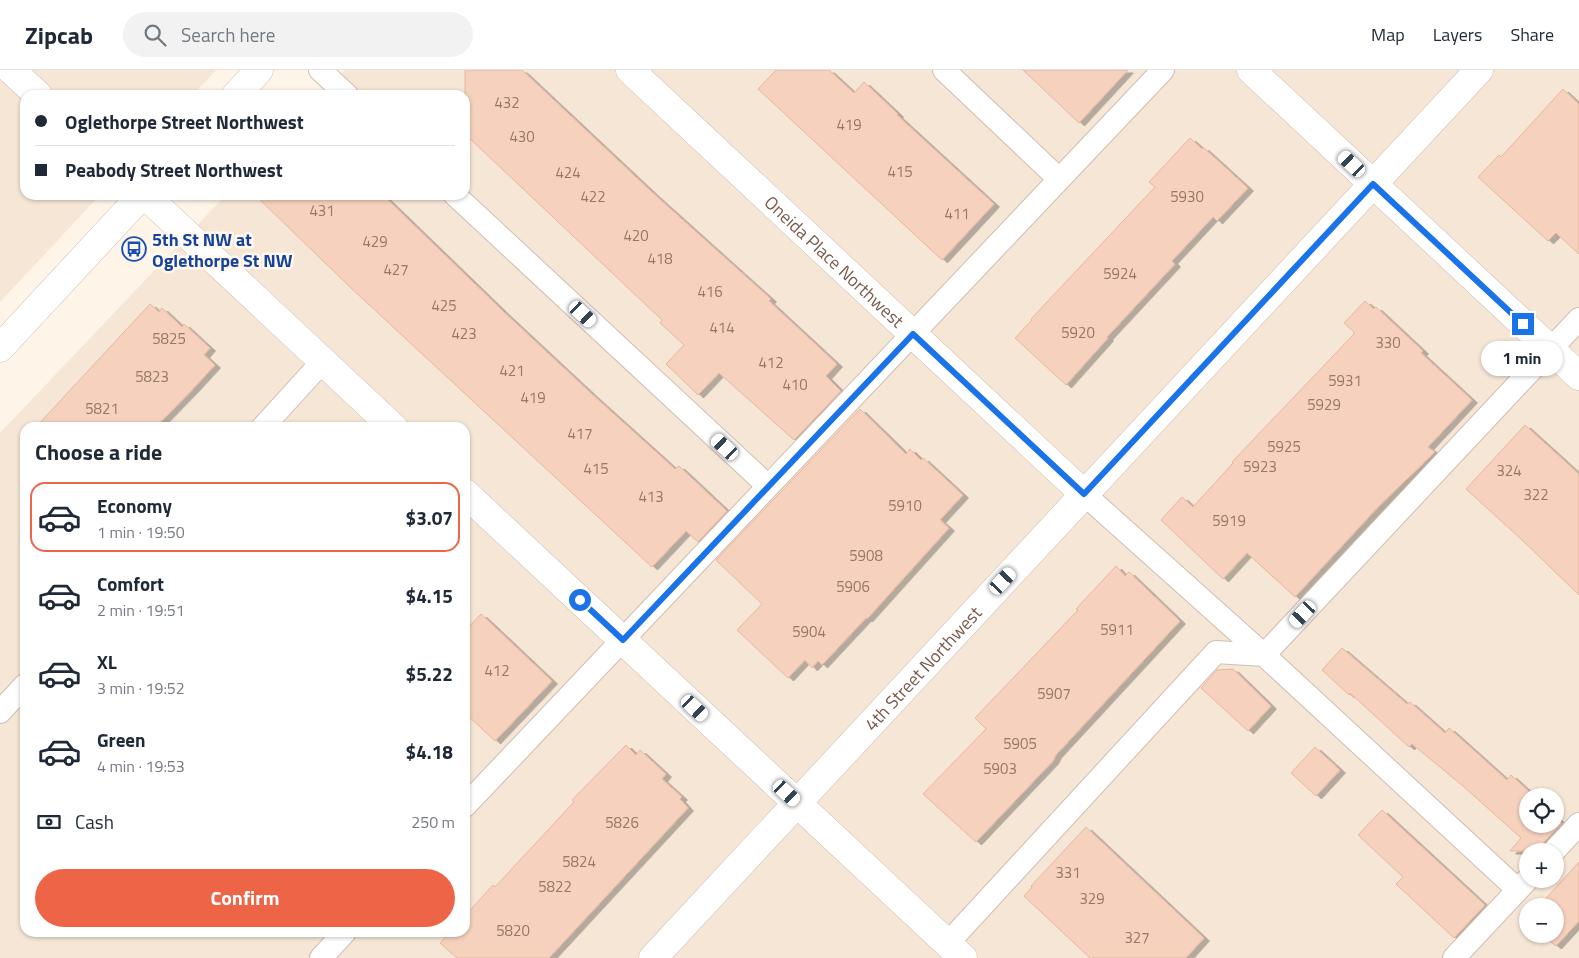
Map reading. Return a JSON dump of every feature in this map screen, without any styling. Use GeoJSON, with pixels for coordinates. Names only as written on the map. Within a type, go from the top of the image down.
{"type":"FeatureCollection","features":[{"type":"Feature","properties":{"kind":"street"},"geometry":{"type":"LineString","coordinates":[[11,70],[33,90]]}},
{"type":"Feature","properties":{"kind":"street"},"geometry":{"type":"LineString","coordinates":[[241,90],[259,70]]}},
{"type":"Feature","properties":{"kind":"street","name":"Oneida Place Northwest"},"geometry":{"type":"LineString","coordinates":[[630,70],[1084,494]]}},
{"type":"Feature","properties":{"kind":"street"},"geometry":{"type":"LineString","coordinates":[[1251,70],[1579,376]]}},
{"type":"Feature","properties":{"kind":"street","name":"4th Street Northwest"},"geometry":{"type":"LineString","coordinates":[[653,958],[1479,70]]}},
{"type":"Feature","properties":{"kind":"street"},"geometry":{"type":"LineString","coordinates":[[0,348],[139,200]]}},
{"type":"Feature","properties":{"kind":"street"},"geometry":{"type":"LineString","coordinates":[[149,200],[388,422]]}},
{"type":"Feature","properties":{"kind":"street"},"geometry":{"type":"LineString","coordinates":[[470,498],[955,951]]}},
{"type":"Feature","properties":{"kind":"lane"},"geometry":{"type":"LineString","coordinates":[[320,70],[342,90]]}},
{"type":"Feature","properties":{"kind":"lane"},"geometry":{"type":"LineString","coordinates":[[944,70],[1060,180]]}},
{"type":"Feature","properties":{"kind":"lane"},"geometry":{"type":"LineString","coordinates":[[470,801],[1163,70]]}},
{"type":"Feature","properties":{"kind":"lane"},"geometry":{"type":"LineString","coordinates":[[459,200],[768,486]]}},
{"type":"Feature","properties":{"kind":"lane"},"geometry":{"type":"LineString","coordinates":[[1264,655],[1579,319]]}},
{"type":"Feature","properties":{"kind":"lane"},"geometry":{"type":"LineString","coordinates":[[267,422],[323,361]]}},
{"type":"Feature","properties":{"kind":"lane"},"geometry":{"type":"LineString","coordinates":[[1084,494],[1519,880]]}},
{"type":"Feature","properties":{"kind":"lane"},"geometry":{"type":"LineString","coordinates":[[955,951],[1216,652],[1264,655]]}},
{"type":"Feature","properties":{"kind":"lane"},"geometry":{"type":"LineString","coordinates":[[0,712],[20,690]]}},
{"type":"Feature","properties":{"kind":"lane"},"geometry":{"type":"LineString","coordinates":[[1561,843],[1579,824]]}},
{"type":"Feature","properties":{"kind":"lane"},"geometry":{"type":"LineString","coordinates":[[1454,958],[1519,888]]}},
{"type":"Feature","properties":{"kind":"lane"},"geometry":{"type":"LineString","coordinates":[[321,958],[340,937]]}},
{"type":"Feature","properties":{"kind":"shaded area"},"geometry":{"type":"Polygon","coordinates":[[[0,70],[216,70],[198,90],[20,90],[20,200],[95,200],[0,302],[0,70]]]}},
{"type":"Feature","properties":{"kind":"shaded area"},"geometry":{"type":"Polygon","coordinates":[[[345,70],[1579,70],[1579,958],[0,958],[0,433],[221,200],[470,200],[470,90],[326,90],[345,70]]]}},
{"type":"Feature","properties":{"kind":"building"},"geometry":{"type":"Polygon","coordinates":[[[465,70],[522,70],[653,193],[771,299],[769,301],[837,364],[826,376],[841,391],[794,440],[719,373],[698,395],[666,364],[684,345],[660,323],[662,320],[470,139],[470,90],[465,90],[465,70]]]}},
{"type":"Feature","properties":{"kind":"building"},"geometry":{"type":"Polygon","coordinates":[[[776,70],[829,70],[854,93],[864,82],[994,204],[942,260],[758,89],[776,70]]]}},
{"type":"Feature","properties":{"kind":"building"},"geometry":{"type":"Polygon","coordinates":[[[1023,70],[1128,70],[1079,123],[1023,70]]]}},
{"type":"Feature","properties":{"kind":"building"},"geometry":{"type":"Polygon","coordinates":[[[1563,89],[1579,104],[1579,254],[1556,233],[1548,241],[1478,177],[1499,155],[1501,157],[1563,89]]]}},
{"type":"Feature","properties":{"kind":"building"},"geometry":{"type":"Polygon","coordinates":[[[1190,138],[1202,149],[1203,147],[1248,188],[1217,221],[1213,217],[1172,261],[1175,264],[1107,337],[1066,385],[1015,338],[1155,187],[1149,182],[1190,138]]]}},
{"type":"Feature","properties":{"kind":"building"},"geometry":{"type":"Polygon","coordinates":[[[260,200],[388,200],[593,395],[675,469],[679,466],[727,511],[698,542],[686,531],[652,567],[351,288],[260,200]]]}},
{"type":"Feature","properties":{"kind":"building"},"geometry":{"type":"Polygon","coordinates":[[[1365,301],[1374,309],[1376,307],[1423,351],[1421,353],[1472,400],[1428,447],[1435,452],[1379,506],[1295,597],[1247,553],[1223,579],[1161,520],[1182,497],[1193,507],[1232,462],[1354,334],[1344,323],[1365,301]]]}},
{"type":"Feature","properties":{"kind":"building"},"geometry":{"type":"Polygon","coordinates":[[[150,304],[159,312],[162,308],[182,327],[184,324],[210,348],[204,355],[215,365],[161,422],[41,422],[150,304]]]}},
{"type":"Feature","properties":{"kind":"building"},"geometry":{"type":"Polygon","coordinates":[[[860,409],[906,454],[910,449],[921,460],[923,458],[963,495],[940,520],[949,528],[867,619],[822,665],[818,661],[812,668],[805,660],[788,678],[737,630],[762,604],[716,560],[860,409]]]}},
{"type":"Feature","properties":{"kind":"building"},"geometry":{"type":"Polygon","coordinates":[[[1525,425],[1579,474],[1579,595],[1466,489],[1525,425]]]}},
{"type":"Feature","properties":{"kind":"building"},"geometry":{"type":"Polygon","coordinates":[[[1116,566],[1125,576],[1129,572],[1180,621],[1056,755],[1053,761],[976,842],[923,794],[986,729],[975,718],[1078,610],[1076,609],[1116,566]]]}},
{"type":"Feature","properties":{"kind":"building"},"geometry":{"type":"Polygon","coordinates":[[[481,614],[552,681],[495,741],[470,718],[470,626],[481,614]]]}},
{"type":"Feature","properties":{"kind":"building"},"geometry":{"type":"Polygon","coordinates":[[[1342,648],[1407,704],[1410,702],[1445,733],[1449,728],[1507,780],[1511,775],[1525,788],[1519,788],[1519,833],[1553,833],[1544,843],[1519,843],[1519,851],[1510,851],[1521,838],[1463,786],[1412,744],[1409,747],[1322,670],[1342,648]]]}},
{"type":"Feature","properties":{"kind":"building"},"geometry":{"type":"Polygon","coordinates":[[[1233,669],[1271,706],[1248,731],[1201,688],[1217,670],[1233,669]]]}},
{"type":"Feature","properties":{"kind":"building"},"geometry":{"type":"Polygon","coordinates":[[[626,745],[636,755],[640,750],[666,774],[662,779],[682,797],[680,799],[688,808],[549,958],[457,958],[440,943],[445,937],[470,937],[470,910],[493,885],[495,887],[574,802],[572,800],[626,745]]]}},
{"type":"Feature","properties":{"kind":"building"},"geometry":{"type":"Polygon","coordinates":[[[1315,747],[1340,770],[1316,796],[1291,773],[1315,747]]]}},
{"type":"Feature","properties":{"kind":"building"},"geometry":{"type":"Polygon","coordinates":[[[1382,810],[1485,905],[1454,938],[1396,884],[1403,877],[1358,835],[1382,810]]]}},
{"type":"Feature","properties":{"kind":"building"},"geometry":{"type":"Polygon","coordinates":[[[1086,827],[1204,938],[1186,958],[1090,958],[1024,896],[1086,827]]]}},
{"type":"Feature","properties":{"kind":"building"},"geometry":{"type":"Polygon","coordinates":[[[1579,862],[1579,921],[1564,937],[1564,898],[1546,898],[1555,888],[1564,888],[1564,878],[1579,862]]]}},
{"type":"Feature","properties":{"kind":"place","name":"5th St NW at Oglethorpe St NW"},"geometry":{"type":"Point","coordinates":[134,249]}},
{"type":"Feature","properties":{"kind":"route"},"geometry":{"type":"LineString","coordinates":[[580,600],[623,640],[913,334],[1084,494],[1373,184],[1523,324]]}}]}
